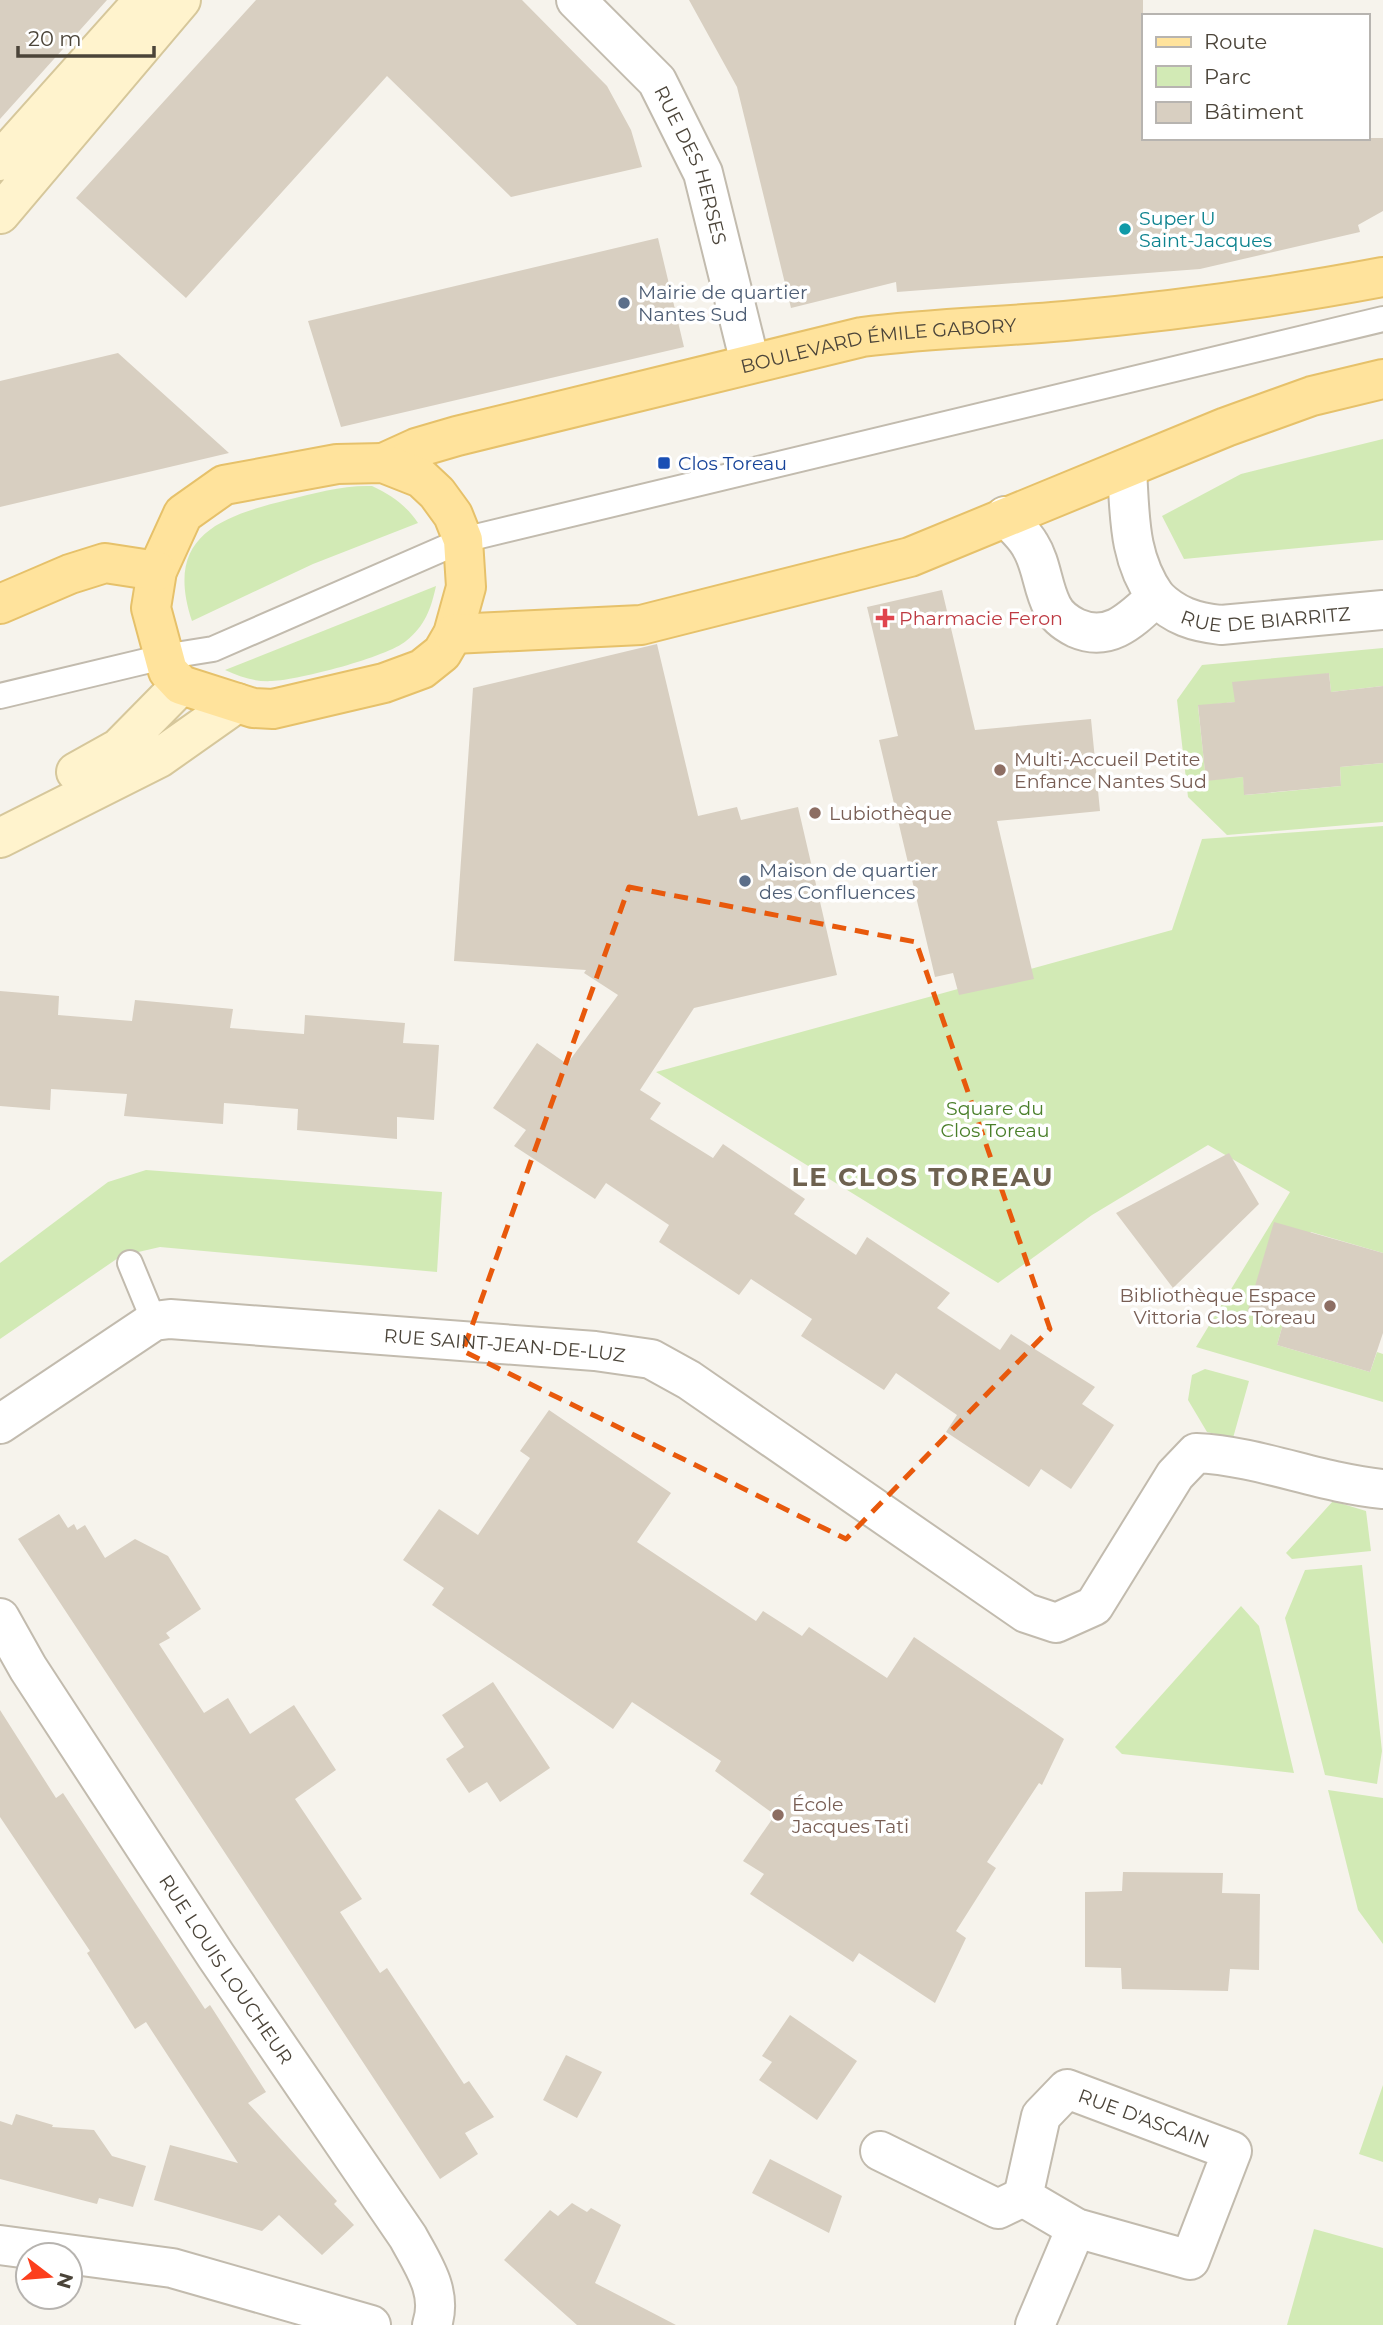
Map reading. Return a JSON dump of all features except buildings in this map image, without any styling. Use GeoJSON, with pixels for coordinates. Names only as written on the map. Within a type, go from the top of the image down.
{"type":"FeatureCollection","features":[{"type":"Feature","properties":{"kind":"main road"},"geometry":{"type":"LineString","coordinates":[[0,160],[144,0]]}},
{"type":"Feature","properties":{"kind":"main road"},"geometry":{"type":"LineString","coordinates":[[0,214],[181,0]]}},
{"type":"Feature","properties":{"kind":"main road","name":"BOULEVARD ÉMILE GABORY"},"geometry":{"type":"LineString","coordinates":[[383,463],[416,448],[457,436],[862,337],[903,331],[1064,321],[1284,296],[1383,277]]}},
{"type":"Feature","properties":{"kind":"main road"},"geometry":{"type":"LineString","coordinates":[[453,634],[640,625],[909,557],[1005,516],[1300,400],[1383,379]]}},
{"type":"Feature","properties":{"kind":"main road"},"geometry":{"type":"LineString","coordinates":[[383,463],[421,478],[437,493],[453,515],[463,540],[466,587],[453,634],[442,653],[422,669],[384,683],[273,709],[237,703],[172,671],[150,608],[157,571],[183,514],[224,485],[337,464],[383,463]]}},
{"type":"Feature","properties":{"kind":"main road"},"geometry":{"type":"LineString","coordinates":[[0,604],[70,574],[105,563],[157,571]]}},
{"type":"Feature","properties":{"kind":"main road"},"geometry":{"type":"LineString","coordinates":[[0,816],[119,748],[172,671]]}},
{"type":"Feature","properties":{"kind":"main road"},"geometry":{"type":"LineString","coordinates":[[0,838],[159,758],[237,703]]}},
{"type":"Feature","properties":{"kind":"street","name":"RUE DES HERSES"},"geometry":{"type":"LineString","coordinates":[[576,0],[657,81],[703,173],[750,363]]}},
{"type":"Feature","properties":{"kind":"street"},"geometry":{"type":"LineString","coordinates":[[1005,516],[1029,543],[1054,610],[1066,623],[1088,633],[1109,632],[1129,622],[1156,597],[1144,580],[1135,558],[1128,521],[1127,470]]}},
{"type":"Feature","properties":{"kind":"street","name":"RUE DE BIARRITZ"},"geometry":{"type":"LineString","coordinates":[[1156,597],[1170,611],[1194,622],[1221,625],[1383,610]]}},
{"type":"Feature","properties":{"kind":"street","name":"RUE SAINT-JEAN-DE-LUZ"},"geometry":{"type":"LineString","coordinates":[[154,1321],[170,1319],[596,1351],[651,1359],[690,1380],[1026,1613],[1056,1623],[1094,1606],[1175,1475],[1196,1452],[1232,1455],[1366,1487]]}},
{"type":"Feature","properties":{"kind":"street"},"geometry":{"type":"LineString","coordinates":[[0,1424],[154,1321]]}},
{"type":"Feature","properties":{"kind":"street","name":"RUE LOUIS LOUCHEUR"},"geometry":{"type":"LineString","coordinates":[[0,1618],[28,1668],[216,1956],[408,2237],[430,2277],[437,2300],[432,2325]]}},
{"type":"Feature","properties":{"kind":"street","name":"RUE D'ASCAIN"},"geometry":{"type":"LineString","coordinates":[[1066,2089],[1232,2151],[1190,2260],[1076,2228],[1023,2197],[1041,2116],[1066,2089]]}},
{"type":"Feature","properties":{"kind":"street"},"geometry":{"type":"LineString","coordinates":[[880,2151],[998,2209],[1023,2197]]}},
{"type":"Feature","properties":{"kind":"street"},"geometry":{"type":"LineString","coordinates":[[1035,2325],[1076,2228]]}},
{"type":"Feature","properties":{"kind":"street"},"geometry":{"type":"LineString","coordinates":[[0,2245],[172,2268],[371,2325]]}},
{"type":"Feature","properties":{"kind":"lane"},"geometry":{"type":"LineString","coordinates":[[0,696],[172,671],[213,649],[463,540],[1383,318]]}},
{"type":"Feature","properties":{"kind":"lane"},"geometry":{"type":"LineString","coordinates":[[130,1263],[154,1321]]}},
{"type":"Feature","properties":{"kind":"highlighted area"},"geometry":{"type":"Polygon","coordinates":[[[629,887],[916,942],[1050,1329],[846,1539],[463,1351],[629,887]]]}},
{"type":"Feature","properties":{"kind":"green space"},"geometry":{"type":"Polygon","coordinates":[[[1383,439],[1383,540],[1184,559],[1162,516],[1241,474],[1383,439]]]}},
{"type":"Feature","properties":{"kind":"green space"},"geometry":{"type":"Polygon","coordinates":[[[372,486],[398,501],[418,523],[313,564],[192,621],[185,592],[185,569],[192,550],[203,535],[239,514],[262,507],[330,490],[372,486]]]}},
{"type":"Feature","properties":{"kind":"green space"},"geometry":{"type":"Polygon","coordinates":[[[436,586],[423,623],[406,641],[381,654],[285,680],[260,681],[225,670],[436,586]]]}},
{"type":"Feature","properties":{"kind":"green space"},"geometry":{"type":"Polygon","coordinates":[[[1383,648],[1383,686],[1331,692],[1329,673],[1235,702],[1198,706],[1206,780],[1243,777],[1245,795],[1341,786],[1340,767],[1383,763],[1383,822],[1227,835],[1188,797],[1177,700],[1202,665],[1383,648]]]}},
{"type":"Feature","properties":{"kind":"green space","name":"Square du Clos Toreau"},"geometry":{"type":"Polygon","coordinates":[[[1383,826],[1383,1253],[1311,1232],[1247,1313],[1283,1324],[1277,1345],[1370,1372],[1377,1352],[1383,1354],[1383,1402],[1196,1347],[1290,1192],[1208,1145],[1092,1215],[998,1283],[656,1072],[1172,930],[1202,839],[1383,826]]]}},
{"type":"Feature","properties":{"kind":"green space"},"geometry":{"type":"Polygon","coordinates":[[[146,1170],[442,1192],[437,1272],[160,1247],[121,1256],[0,1339],[0,1263],[108,1182],[146,1170]]]}},
{"type":"Feature","properties":{"kind":"green space"},"geometry":{"type":"Polygon","coordinates":[[[1205,1369],[1249,1381],[1233,1438],[1207,1432],[1188,1400],[1192,1375],[1205,1369]]]}},
{"type":"Feature","properties":{"kind":"green space"},"geometry":{"type":"Polygon","coordinates":[[[1333,1501],[1366,1511],[1371,1551],[1292,1559],[1286,1553],[1333,1501]]]}},
{"type":"Feature","properties":{"kind":"green space"},"geometry":{"type":"Polygon","coordinates":[[[1362,1565],[1382,1751],[1377,1784],[1325,1775],[1285,1618],[1305,1570],[1362,1565]]]}},
{"type":"Feature","properties":{"kind":"green space"},"geometry":{"type":"Polygon","coordinates":[[[1241,1606],[1259,1626],[1294,1773],[1122,1754],[1115,1747],[1241,1606]]]}},
{"type":"Feature","properties":{"kind":"green space"},"geometry":{"type":"Polygon","coordinates":[[[1328,1790],[1383,1798],[1383,1944],[1358,1910],[1328,1790]]]}},
{"type":"Feature","properties":{"kind":"green space"},"geometry":{"type":"Polygon","coordinates":[[[1383,2085],[1383,2162],[1359,2154],[1383,2085]]]}},
{"type":"Feature","properties":{"kind":"green space"},"geometry":{"type":"Polygon","coordinates":[[[1314,2229],[1383,2248],[1383,2325],[1287,2325],[1314,2229]]]}},
{"type":"Feature","properties":{"kind":"place","name":"Super U Saint-Jacques"},"geometry":{"type":"Point","coordinates":[1125,229]}},
{"type":"Feature","properties":{"kind":"place","name":"Mairie de quartier Nantes Sud"},"geometry":{"type":"Point","coordinates":[624,303]}},
{"type":"Feature","properties":{"kind":"place","name":"Clos Toreau"},"geometry":{"type":"Point","coordinates":[664,463]}},
{"type":"Feature","properties":{"kind":"place","name":"Pharmacie Feron"},"geometry":{"type":"Point","coordinates":[885,618]}},
{"type":"Feature","properties":{"kind":"place","name":"Multi-Accueil Petite Enfance Nantes Sud"},"geometry":{"type":"Point","coordinates":[1000,770]}},
{"type":"Feature","properties":{"kind":"place","name":"Lubiothèque"},"geometry":{"type":"Point","coordinates":[815,813]}},
{"type":"Feature","properties":{"kind":"place","name":"Maison de quartier des Confluences"},"geometry":{"type":"Point","coordinates":[745,881]}},
{"type":"Feature","properties":{"kind":"place","name":"Bibliothèque Espace Vittoria Clos Toreau"},"geometry":{"type":"Point","coordinates":[1330,1306]}},
{"type":"Feature","properties":{"kind":"place","name":"École Jacques Tati"},"geometry":{"type":"Point","coordinates":[778,1815]}},
{"type":"Feature","properties":{"kind":"district","name":"LE CLOS TOREAU"},"geometry":{"type":"Point","coordinates":[923,1177]}}]}
